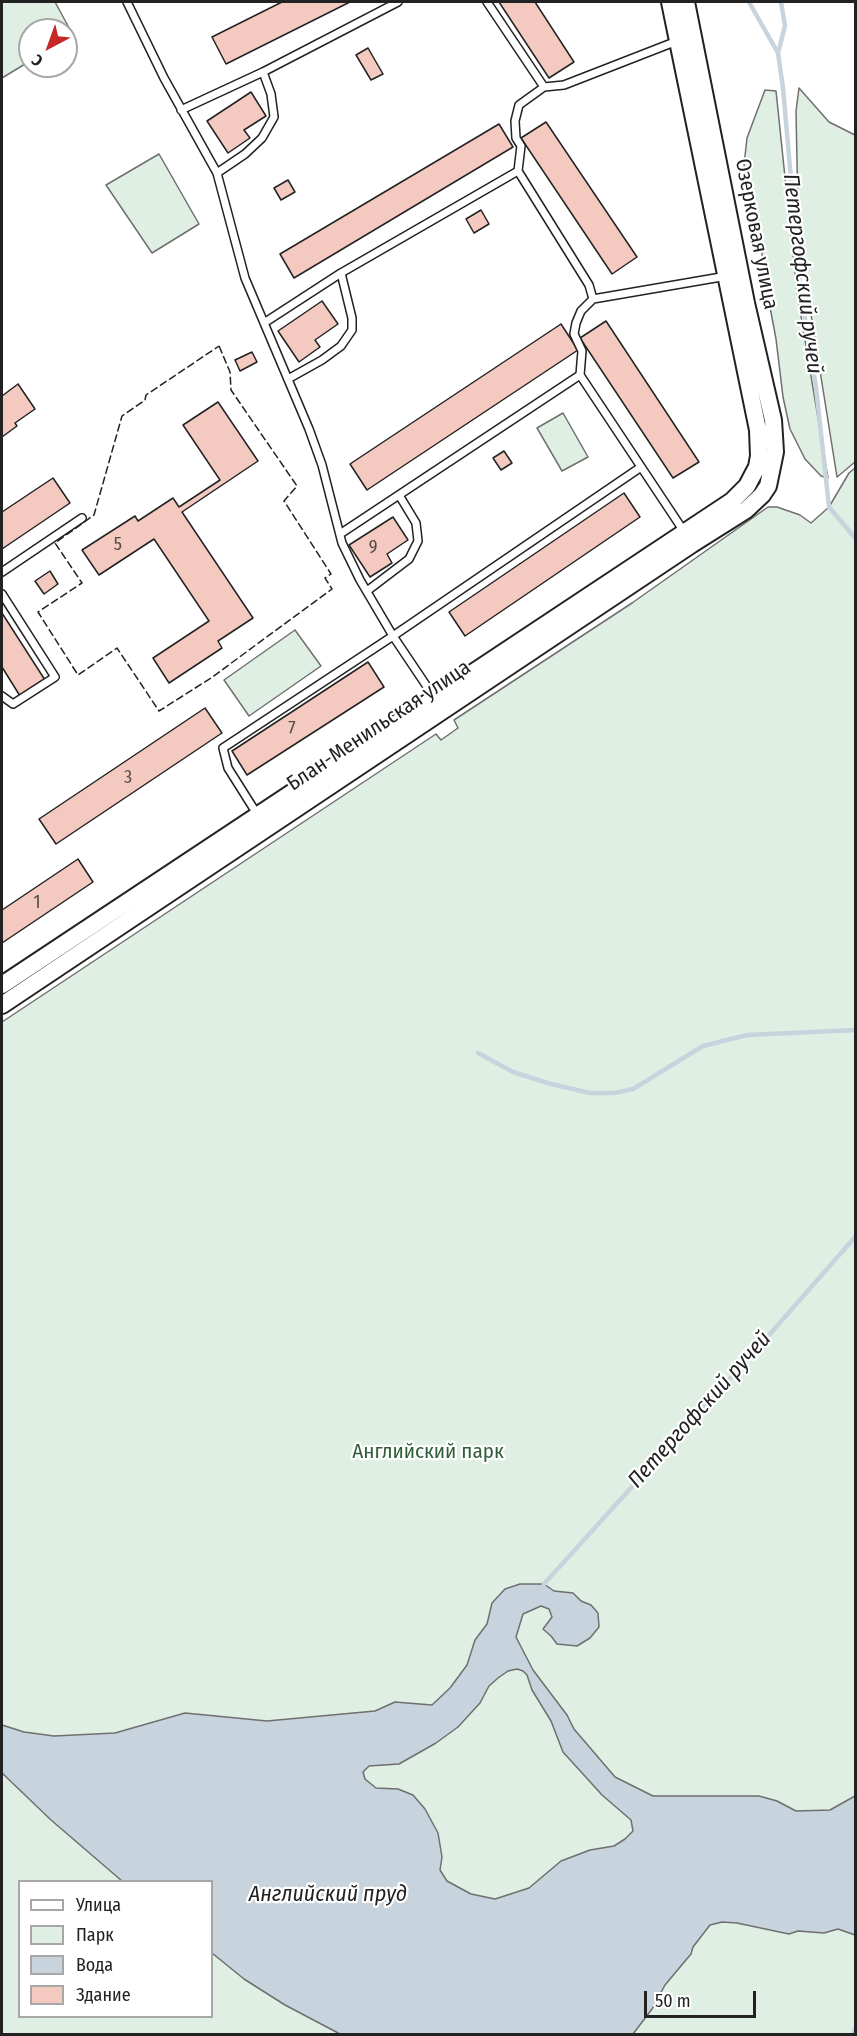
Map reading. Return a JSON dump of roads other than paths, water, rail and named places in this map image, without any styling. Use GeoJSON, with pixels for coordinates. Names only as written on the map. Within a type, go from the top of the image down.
{"type":"FeatureCollection","features":[{"type":"Feature","properties":{"kind":"street","name":"Озерковая улица"},"geometry":{"type":"LineString","coordinates":[[670,2],[686,38]]}},
{"type":"Feature","properties":{"kind":"street","name":"Озерковая улица"},"geometry":{"type":"LineString","coordinates":[[686,2],[686,38],[734,275],[758,430],[759,456],[764,471]]}},
{"type":"Feature","properties":{"kind":"street","name":"Блан-Менильская улица"},"geometry":{"type":"LineString","coordinates":[[2,1005],[262,822],[688,538],[764,471]]}},
{"type":"Feature","properties":{"kind":"street","name":"Блан-Менильская улица"},"geometry":{"type":"LineString","coordinates":[[2,985],[262,822]]}},
{"type":"Feature","properties":{"kind":"lane"},"geometry":{"type":"LineString","coordinates":[[127,2],[181,110],[217,173],[245,278],[322,465],[340,534],[360,580],[393,636],[439,704]]}},
{"type":"Feature","properties":{"kind":"lane"},"geometry":{"type":"LineString","coordinates":[[181,110],[263,72],[398,2]]}},
{"type":"Feature","properties":{"kind":"lane"},"geometry":{"type":"LineString","coordinates":[[487,2],[544,87]]}},
{"type":"Feature","properties":{"kind":"lane"},"geometry":{"type":"LineString","coordinates":[[593,299],[589,285],[518,171],[521,146],[516,138],[515,121],[519,105],[544,87],[564,85],[686,38]]}},
{"type":"Feature","properties":{"kind":"lane"},"geometry":{"type":"LineString","coordinates":[[217,173],[245,154],[262,138],[274,117],[272,94],[263,72]]}},
{"type":"Feature","properties":{"kind":"lane"},"geometry":{"type":"LineString","coordinates":[[264,323],[341,273],[518,171]]}},
{"type":"Feature","properties":{"kind":"lane"},"geometry":{"type":"LineString","coordinates":[[288,379],[335,351],[352,330],[352,318],[341,273]]}},
{"type":"Feature","properties":{"kind":"lane"},"geometry":{"type":"LineString","coordinates":[[688,538],[580,375],[582,351],[574,334],[581,311],[593,299],[734,275]]}},
{"type":"Feature","properties":{"kind":"lane"},"geometry":{"type":"LineString","coordinates":[[340,534],[580,375]]}},
{"type":"Feature","properties":{"kind":"lane"},"geometry":{"type":"LineString","coordinates":[[262,822],[228,768],[223,748],[393,636],[641,467]]}},
{"type":"Feature","properties":{"kind":"lane"},"geometry":{"type":"LineString","coordinates":[[367,591],[409,559],[418,541],[416,523],[399,495]]}},
{"type":"Feature","properties":{"kind":"lane"},"geometry":{"type":"LineString","coordinates":[[2,572],[82,518]]}},
{"type":"Feature","properties":{"kind":"lane"},"geometry":{"type":"LineString","coordinates":[[2,594],[56,677],[13,705],[2,696]]}},
{"type":"Feature","properties":{"kind":"water","name":"Английский пруд"},"geometry":{"type":"Polygon","coordinates":[[[520,1584],[544,1584],[554,1591],[573,1593],[581,1601],[591,1605],[598,1613],[599,1627],[590,1638],[577,1646],[557,1644],[543,1629],[552,1617],[549,1609],[541,1606],[523,1614],[516,1637],[533,1670],[567,1715],[574,1729],[615,1777],[653,1796],[759,1796],[777,1801],[796,1811],[830,1810],[855,1796],[855,1935],[838,1929],[824,1933],[798,1931],[789,1934],[737,1923],[722,1922],[710,1925],[693,1947],[691,1954],[665,1985],[652,2009],[633,2034],[340,2034],[285,2005],[244,1979],[213,1954],[213,1880],[121,1880],[51,1820],[2,1773],[2,1725],[24,1732],[54,1736],[115,1733],[185,1713],[267,1721],[375,1711],[395,1702],[432,1705],[450,1688],[467,1665],[475,1640],[487,1624],[492,1603],[505,1589],[520,1584]],[[517,1669],[508,1671],[489,1686],[480,1703],[458,1727],[436,1743],[399,1764],[369,1766],[363,1772],[365,1779],[376,1788],[398,1789],[413,1795],[425,1809],[438,1833],[442,1857],[440,1870],[447,1881],[471,1894],[495,1899],[529,1888],[561,1861],[590,1850],[614,1846],[633,1831],[631,1820],[602,1795],[563,1752],[551,1721],[532,1690],[527,1675],[517,1669]]]}},
{"type":"Feature","properties":{"kind":"waterway"},"geometry":{"type":"LineString","coordinates":[[749,2],[778,53]]}},
{"type":"Feature","properties":{"kind":"waterway","name":"Петергофский ручей"},"geometry":{"type":"LineString","coordinates":[[781,2],[785,26],[778,53],[801,293],[816,387],[829,507],[856,539]]}},
{"type":"Feature","properties":{"kind":"waterway"},"geometry":{"type":"LineString","coordinates":[[478,1053],[513,1072],[551,1084],[590,1093],[614,1093],[633,1089],[703,1046],[747,1035],[856,1030]]}},
{"type":"Feature","properties":{"kind":"waterway","name":"Петергофский ручей"},"geometry":{"type":"LineString","coordinates":[[544,1584],[856,1236]]}},
{"type":"Feature","properties":{"kind":"waterway"},"geometry":{"type":"LineString","coordinates":[[853,2034],[856,2027]]}},
{"type":"Feature","properties":{"kind":"park label","name":"Английский парк"},"geometry":{"type":"Point","coordinates":[428,1452]}}]}
